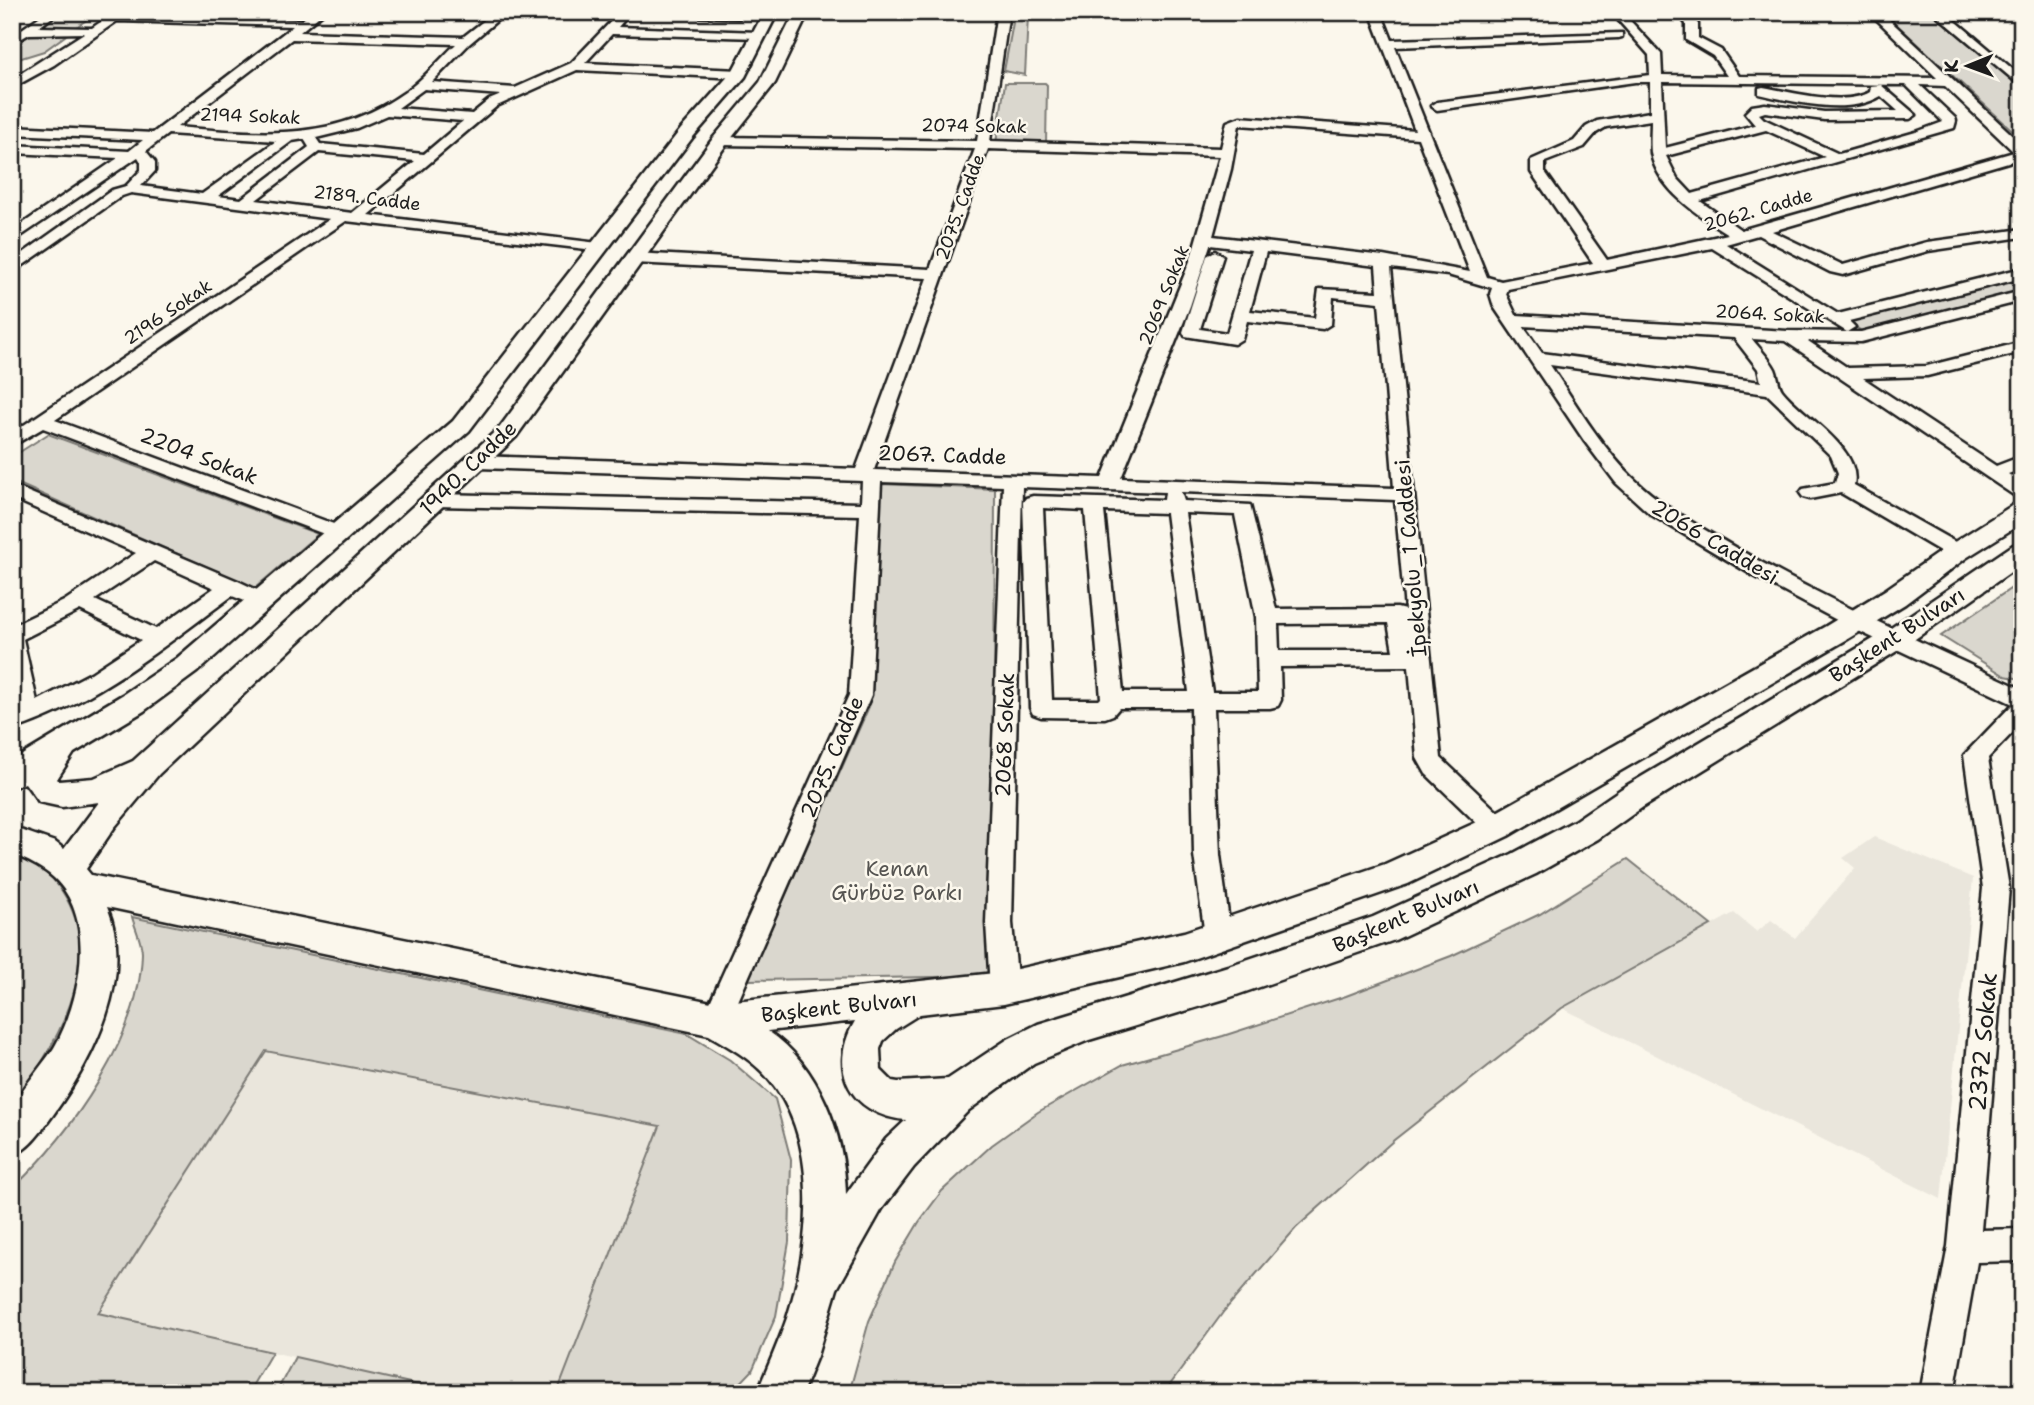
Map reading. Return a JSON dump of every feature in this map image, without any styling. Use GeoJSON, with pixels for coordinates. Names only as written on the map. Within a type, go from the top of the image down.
{"type":"FeatureCollection","features":[{"type":"Feature","properties":{"kind":"main road","name":"1940. Cadde"},"geometry":{"type":"LineString","coordinates":[[12,776],[133,702],[187,665],[461,426],[687,133],[739,74],[771,12]]}},
{"type":"Feature","properties":{"kind":"main road","name":"1940. Cadde"},"geometry":{"type":"LineString","coordinates":[[75,878],[103,819],[148,765],[478,462],[524,412],[720,141],[775,71],[802,12]]}},
{"type":"Feature","properties":{"kind":"main road","name":"Başkent Bulvarı"},"geometry":{"type":"LineString","coordinates":[[716,1020],[1004,988],[1137,959],[1218,936],[1396,874],[1497,827],[1856,621],[2022,510]]}},
{"type":"Feature","properties":{"kind":"main road","name":"Başkent Bulvarı"},"geometry":{"type":"LineString","coordinates":[[818,1279],[868,1195],[900,1153],[955,1097],[1021,1051],[1051,1036],[1228,982],[1383,929],[1490,880],[1586,830],[1632,798],[1895,639],[2022,551]]}},
{"type":"Feature","properties":{"kind":"main road"},"geometry":{"type":"LineString","coordinates":[[83,731],[47,764],[40,781],[50,793],[71,796],[97,791],[148,765]]}},
{"type":"Feature","properties":{"kind":"main road"},"geometry":{"type":"LineString","coordinates":[[12,840],[31,845],[75,878],[716,1020],[757,1045],[781,1065],[809,1111],[819,1143],[825,1187],[825,1230],[818,1279],[797,1356],[779,1393]]}},
{"type":"Feature","properties":{"kind":"main road"},"geometry":{"type":"LineString","coordinates":[[12,1137],[47,1093],[81,1031],[98,975],[98,927],[75,878]]}},
{"type":"Feature","properties":{"kind":"main road"},"geometry":{"type":"LineString","coordinates":[[912,999],[871,1028],[863,1041],[859,1057],[862,1074],[872,1089],[889,1099],[913,1101],[955,1097]]}},
{"type":"Feature","properties":{"kind":"street"},"geometry":{"type":"LineString","coordinates":[[12,41],[54,12]]}},
{"type":"Feature","properties":{"kind":"street"},"geometry":{"type":"LineString","coordinates":[[12,238],[135,153],[319,12]]}},
{"type":"Feature","properties":{"kind":"street","name":"2194 Sokak"},"geometry":{"type":"LineString","coordinates":[[12,130],[161,133],[312,142],[361,124],[386,111],[421,85],[466,41],[502,12]]}},
{"type":"Feature","properties":{"kind":"street","name":"2196 Sokak"},"geometry":{"type":"LineString","coordinates":[[12,441],[351,216],[493,103],[575,66],[626,12]]}},
{"type":"Feature","properties":{"kind":"street"},"geometry":{"type":"LineString","coordinates":[[663,12],[739,15]]}},
{"type":"Feature","properties":{"kind":"street","name":"2075. Cadde"},"geometry":{"type":"LineString","coordinates":[[716,1020],[860,695],[870,509],[867,475],[983,145],[1003,12]]}},
{"type":"Feature","properties":{"kind":"street"},"geometry":{"type":"LineString","coordinates":[[1375,12],[1480,279]]}},
{"type":"Feature","properties":{"kind":"street"},"geometry":{"type":"LineString","coordinates":[[1616,12],[1655,54],[1658,154],[1671,180],[1690,199],[1740,236]]}},
{"type":"Feature","properties":{"kind":"street"},"geometry":{"type":"LineString","coordinates":[[1682,12],[1692,24],[1692,40],[1717,53],[1735,78]]}},
{"type":"Feature","properties":{"kind":"street"},"geometry":{"type":"LineString","coordinates":[[1874,12],[2022,153]]}},
{"type":"Feature","properties":{"kind":"street"},"geometry":{"type":"LineString","coordinates":[[1938,12],[2022,83]]}},
{"type":"Feature","properties":{"kind":"street"},"geometry":{"type":"LineString","coordinates":[[1995,12],[2022,13]]}},
{"type":"Feature","properties":{"kind":"street"},"geometry":{"type":"LineString","coordinates":[[18,74],[117,14],[305,23]]}},
{"type":"Feature","properties":{"kind":"street"},"geometry":{"type":"LineString","coordinates":[[18,74],[117,14]]}},
{"type":"Feature","properties":{"kind":"street"},"geometry":{"type":"LineString","coordinates":[[1603,19],[1629,47]]}},
{"type":"Feature","properties":{"kind":"street"},"geometry":{"type":"LineString","coordinates":[[28,30],[87,30]]}},
{"type":"Feature","properties":{"kind":"street"},"geometry":{"type":"LineString","coordinates":[[609,30],[759,36]]}},
{"type":"Feature","properties":{"kind":"street"},"geometry":{"type":"LineString","coordinates":[[289,35],[466,41]]}},
{"type":"Feature","properties":{"kind":"street"},"geometry":{"type":"LineString","coordinates":[[1387,44],[1618,35]]}},
{"type":"Feature","properties":{"kind":"street"},"geometry":{"type":"LineString","coordinates":[[575,66],[739,74]]}},
{"type":"Feature","properties":{"kind":"street"},"geometry":{"type":"LineString","coordinates":[[1437,106],[1565,86],[1657,78],[1949,82]]}},
{"type":"Feature","properties":{"kind":"street"},"geometry":{"type":"LineString","coordinates":[[1690,199],[1921,135],[1951,123],[1909,81]]}},
{"type":"Feature","properties":{"kind":"street"},"geometry":{"type":"LineString","coordinates":[[421,85],[518,92]]}},
{"type":"Feature","properties":{"kind":"street"},"geometry":{"type":"LineString","coordinates":[[1753,89],[1843,101],[1870,98],[1877,93],[1875,89],[1881,89],[1910,115],[1824,116],[1765,108],[1751,113],[1755,119],[1768,126],[1837,158]]}},
{"type":"Feature","properties":{"kind":"street"},"geometry":{"type":"LineString","coordinates":[[386,111],[474,118]]}},
{"type":"Feature","properties":{"kind":"street"},"geometry":{"type":"LineString","coordinates":[[1604,267],[1546,186],[1538,173],[1538,163],[1579,144],[1591,130],[1602,124],[1657,115]]}},
{"type":"Feature","properties":{"kind":"street","name":"2069 Sokak"},"geometry":{"type":"LineString","coordinates":[[1109,484],[1207,240],[1233,122],[1422,134]]}},
{"type":"Feature","properties":{"kind":"street"},"geometry":{"type":"LineString","coordinates":[[1658,154],[1768,126]]}},
{"type":"Feature","properties":{"kind":"street"},"geometry":{"type":"LineString","coordinates":[[207,197],[287,139]]}},
{"type":"Feature","properties":{"kind":"street","name":"2074 Sokak"},"geometry":{"type":"LineString","coordinates":[[720,141],[1228,152]]}},
{"type":"Feature","properties":{"kind":"street"},"geometry":{"type":"LineString","coordinates":[[245,202],[312,142],[426,158]]}},
{"type":"Feature","properties":{"kind":"street"},"geometry":{"type":"LineString","coordinates":[[12,149],[135,153],[148,162],[148,171],[131,189],[117,193],[12,268]]}},
{"type":"Feature","properties":{"kind":"street","name":"2062. Cadde"},"geometry":{"type":"LineString","coordinates":[[1502,286],[1604,267],[1762,231],[2022,153]]}},
{"type":"Feature","properties":{"kind":"street","name":"2189. Cadde"},"geometry":{"type":"LineString","coordinates":[[131,189],[598,248]]}},
{"type":"Feature","properties":{"kind":"street"},"geometry":{"type":"LineString","coordinates":[[1762,231],[1839,270],[1927,247],[2022,233]]}},
{"type":"Feature","properties":{"kind":"street"},"geometry":{"type":"LineString","coordinates":[[1207,240],[1259,249]]}},
{"type":"Feature","properties":{"kind":"street"},"geometry":{"type":"LineString","coordinates":[[1714,243],[1861,337]]}},
{"type":"Feature","properties":{"kind":"street"},"geometry":{"type":"LineString","coordinates":[[1259,249],[1234,339],[1191,332],[1218,248],[1259,249],[1383,261],[1449,271],[1502,286]]}},
{"type":"Feature","properties":{"kind":"street"},"geometry":{"type":"LineString","coordinates":[[634,258],[936,274]]}},
{"type":"Feature","properties":{"kind":"street","name":"İpekyolu_1 Caddesi"},"geometry":{"type":"LineString","coordinates":[[1383,261],[1429,758],[1434,767],[1497,827]]}},
{"type":"Feature","properties":{"kind":"street"},"geometry":{"type":"LineString","coordinates":[[1835,320],[2022,273]]}},
{"type":"Feature","properties":{"kind":"street","name":"2066 Caddesi"},"geometry":{"type":"LineString","coordinates":[[1502,286],[1498,294],[1500,302],[1591,439],[1623,479],[1657,510],[1761,571],[1856,621],[2022,699]]}},
{"type":"Feature","properties":{"kind":"street"},"geometry":{"type":"LineString","coordinates":[[1241,315],[1323,324],[1325,292],[1387,298]]}},
{"type":"Feature","properties":{"kind":"street","name":"2064. Sokak"},"geometry":{"type":"LineString","coordinates":[[1511,320],[1788,336],[1861,337],[2022,296]]}},
{"type":"Feature","properties":{"kind":"street"},"geometry":{"type":"LineString","coordinates":[[1739,333],[1766,369],[1772,389],[1807,426],[1839,454],[1847,473],[1844,487]]}},
{"type":"Feature","properties":{"kind":"street"},"geometry":{"type":"LineString","coordinates":[[1788,336],[2022,492]]}},
{"type":"Feature","properties":{"kind":"street"},"geometry":{"type":"LineString","coordinates":[[1844,373],[1927,371],[2022,347]]}},
{"type":"Feature","properties":{"kind":"street"},"geometry":{"type":"LineString","coordinates":[[1538,358],[1772,389]]}},
{"type":"Feature","properties":{"kind":"street","name":"2204 Sokak"},"geometry":{"type":"LineString","coordinates":[[42,421],[340,534]]}},
{"type":"Feature","properties":{"kind":"street","name":"2067. Cadde"},"geometry":{"type":"LineString","coordinates":[[478,462],[1109,484],[1173,496],[1405,494]]}},
{"type":"Feature","properties":{"kind":"street"},"geometry":{"type":"LineString","coordinates":[[1994,473],[2022,462]]}},
{"type":"Feature","properties":{"kind":"street"},"geometry":{"type":"LineString","coordinates":[[538,502],[550,464]]}},
{"type":"Feature","properties":{"kind":"street","name":"2068 Sokak"},"geometry":{"type":"LineString","coordinates":[[1004,988],[999,923],[1013,481]]}},
{"type":"Feature","properties":{"kind":"street"},"geometry":{"type":"LineString","coordinates":[[1810,493],[1844,487],[1957,552]]}},
{"type":"Feature","properties":{"kind":"street"},"geometry":{"type":"LineString","coordinates":[[12,491],[263,601]]}},
{"type":"Feature","properties":{"kind":"street"},"geometry":{"type":"LineString","coordinates":[[1094,504],[1113,700],[1105,709],[1041,708],[1033,502],[1094,504],[1173,496],[1243,509],[1267,617],[1270,700],[1113,700]]}},
{"type":"Feature","properties":{"kind":"street"},"geometry":{"type":"LineString","coordinates":[[1173,496],[1202,701],[1208,855],[1218,936]]}},
{"type":"Feature","properties":{"kind":"street"},"geometry":{"type":"LineString","coordinates":[[436,500],[870,509]]}},
{"type":"Feature","properties":{"kind":"street"},"geometry":{"type":"LineString","coordinates":[[153,552],[79,601],[12,636],[21,718],[127,661],[231,586]]}},
{"type":"Feature","properties":{"kind":"street"},"geometry":{"type":"LineString","coordinates":[[79,601],[157,639]]}},
{"type":"Feature","properties":{"kind":"street"},"geometry":{"type":"LineString","coordinates":[[1267,617],[1397,615],[1406,659],[1267,659]]}},
{"type":"Feature","properties":{"kind":"street","name":"2372 Sokak"},"geometry":{"type":"LineString","coordinates":[[1937,1393],[1964,1246],[1997,888],[1976,755],[2022,709]]}},
{"type":"Feature","properties":{"kind":"street"},"geometry":{"type":"LineString","coordinates":[[1964,1246],[2022,1245]]}},
{"type":"Feature","properties":{"kind":"shaded area"},"geometry":{"type":"Polygon","coordinates":[[[1874,837],[1973,878],[1941,1199],[1562,1008],[1734,913],[1757,932],[1771,920],[1795,938],[1855,868],[1843,858],[1874,837]]]}},
{"type":"Feature","properties":{"kind":"shaded area"},"geometry":{"type":"Polygon","coordinates":[[[266,1051],[661,1126],[557,1393],[454,1393],[98,1313],[266,1051]]]}},
{"type":"Feature","properties":{"kind":"green space"},"geometry":{"type":"Polygon","coordinates":[[[58,12],[98,12],[76,27],[36,28],[58,12]]]}},
{"type":"Feature","properties":{"kind":"green space"},"geometry":{"type":"Polygon","coordinates":[[[1015,12],[1042,12],[1041,16],[1028,16],[1025,75],[1004,71],[1015,12]]]}},
{"type":"Feature","properties":{"kind":"green space"},"geometry":{"type":"Polygon","coordinates":[[[1883,12],[1937,12],[2022,83],[2022,139],[1883,12]]]}},
{"type":"Feature","properties":{"kind":"green space"},"geometry":{"type":"Polygon","coordinates":[[[30,33],[69,33],[44,51],[12,61],[12,44],[30,33]]]}},
{"type":"Feature","properties":{"kind":"green space"},"geometry":{"type":"Polygon","coordinates":[[[1005,83],[1047,85],[1046,144],[996,143],[1005,83]]]}},
{"type":"Feature","properties":{"kind":"green space"},"geometry":{"type":"Polygon","coordinates":[[[2022,277],[2022,292],[2009,293],[1863,332],[1848,322],[2022,277]]]}},
{"type":"Feature","properties":{"kind":"green space"},"geometry":{"type":"Polygon","coordinates":[[[48,434],[318,534],[255,588],[12,481],[12,457],[48,434]]]}},
{"type":"Feature","properties":{"kind":"green space","name":"Kenan Gürbüz Parkı"},"geometry":{"type":"Polygon","coordinates":[[[881,484],[995,489],[993,976],[748,980],[871,702],[881,484]]]}},
{"type":"Feature","properties":{"kind":"green space"},"geometry":{"type":"Polygon","coordinates":[[[2022,581],[2021,679],[2005,676],[1941,636],[2022,581]]]}},
{"type":"Feature","properties":{"kind":"green space"},"geometry":{"type":"Polygon","coordinates":[[[12,852],[34,862],[58,885],[75,918],[80,946],[78,975],[59,1031],[12,1107],[12,852]]]}},
{"type":"Feature","properties":{"kind":"green space"},"geometry":{"type":"Polygon","coordinates":[[[1628,859],[1711,925],[1562,1008],[1394,1140],[1296,1228],[1224,1311],[1164,1393],[849,1393],[869,1321],[895,1262],[919,1222],[942,1191],[992,1145],[1038,1112],[1122,1065],[1346,996],[1451,956],[1540,914],[1628,859]]]}},
{"type":"Feature","properties":{"kind":"green space"},"geometry":{"type":"Polygon","coordinates":[[[132,917],[687,1034],[730,1060],[775,1099],[791,1160],[789,1242],[776,1316],[752,1371],[731,1393],[557,1393],[660,1126],[266,1051],[98,1313],[272,1352],[248,1393],[12,1393],[12,1189],[57,1141],[79,1112],[116,1050],[138,985],[142,953],[132,917]]]}},
{"type":"Feature","properties":{"kind":"green space"},"geometry":{"type":"Polygon","coordinates":[[[295,1357],[454,1393],[276,1393],[295,1357]]]}}]}
